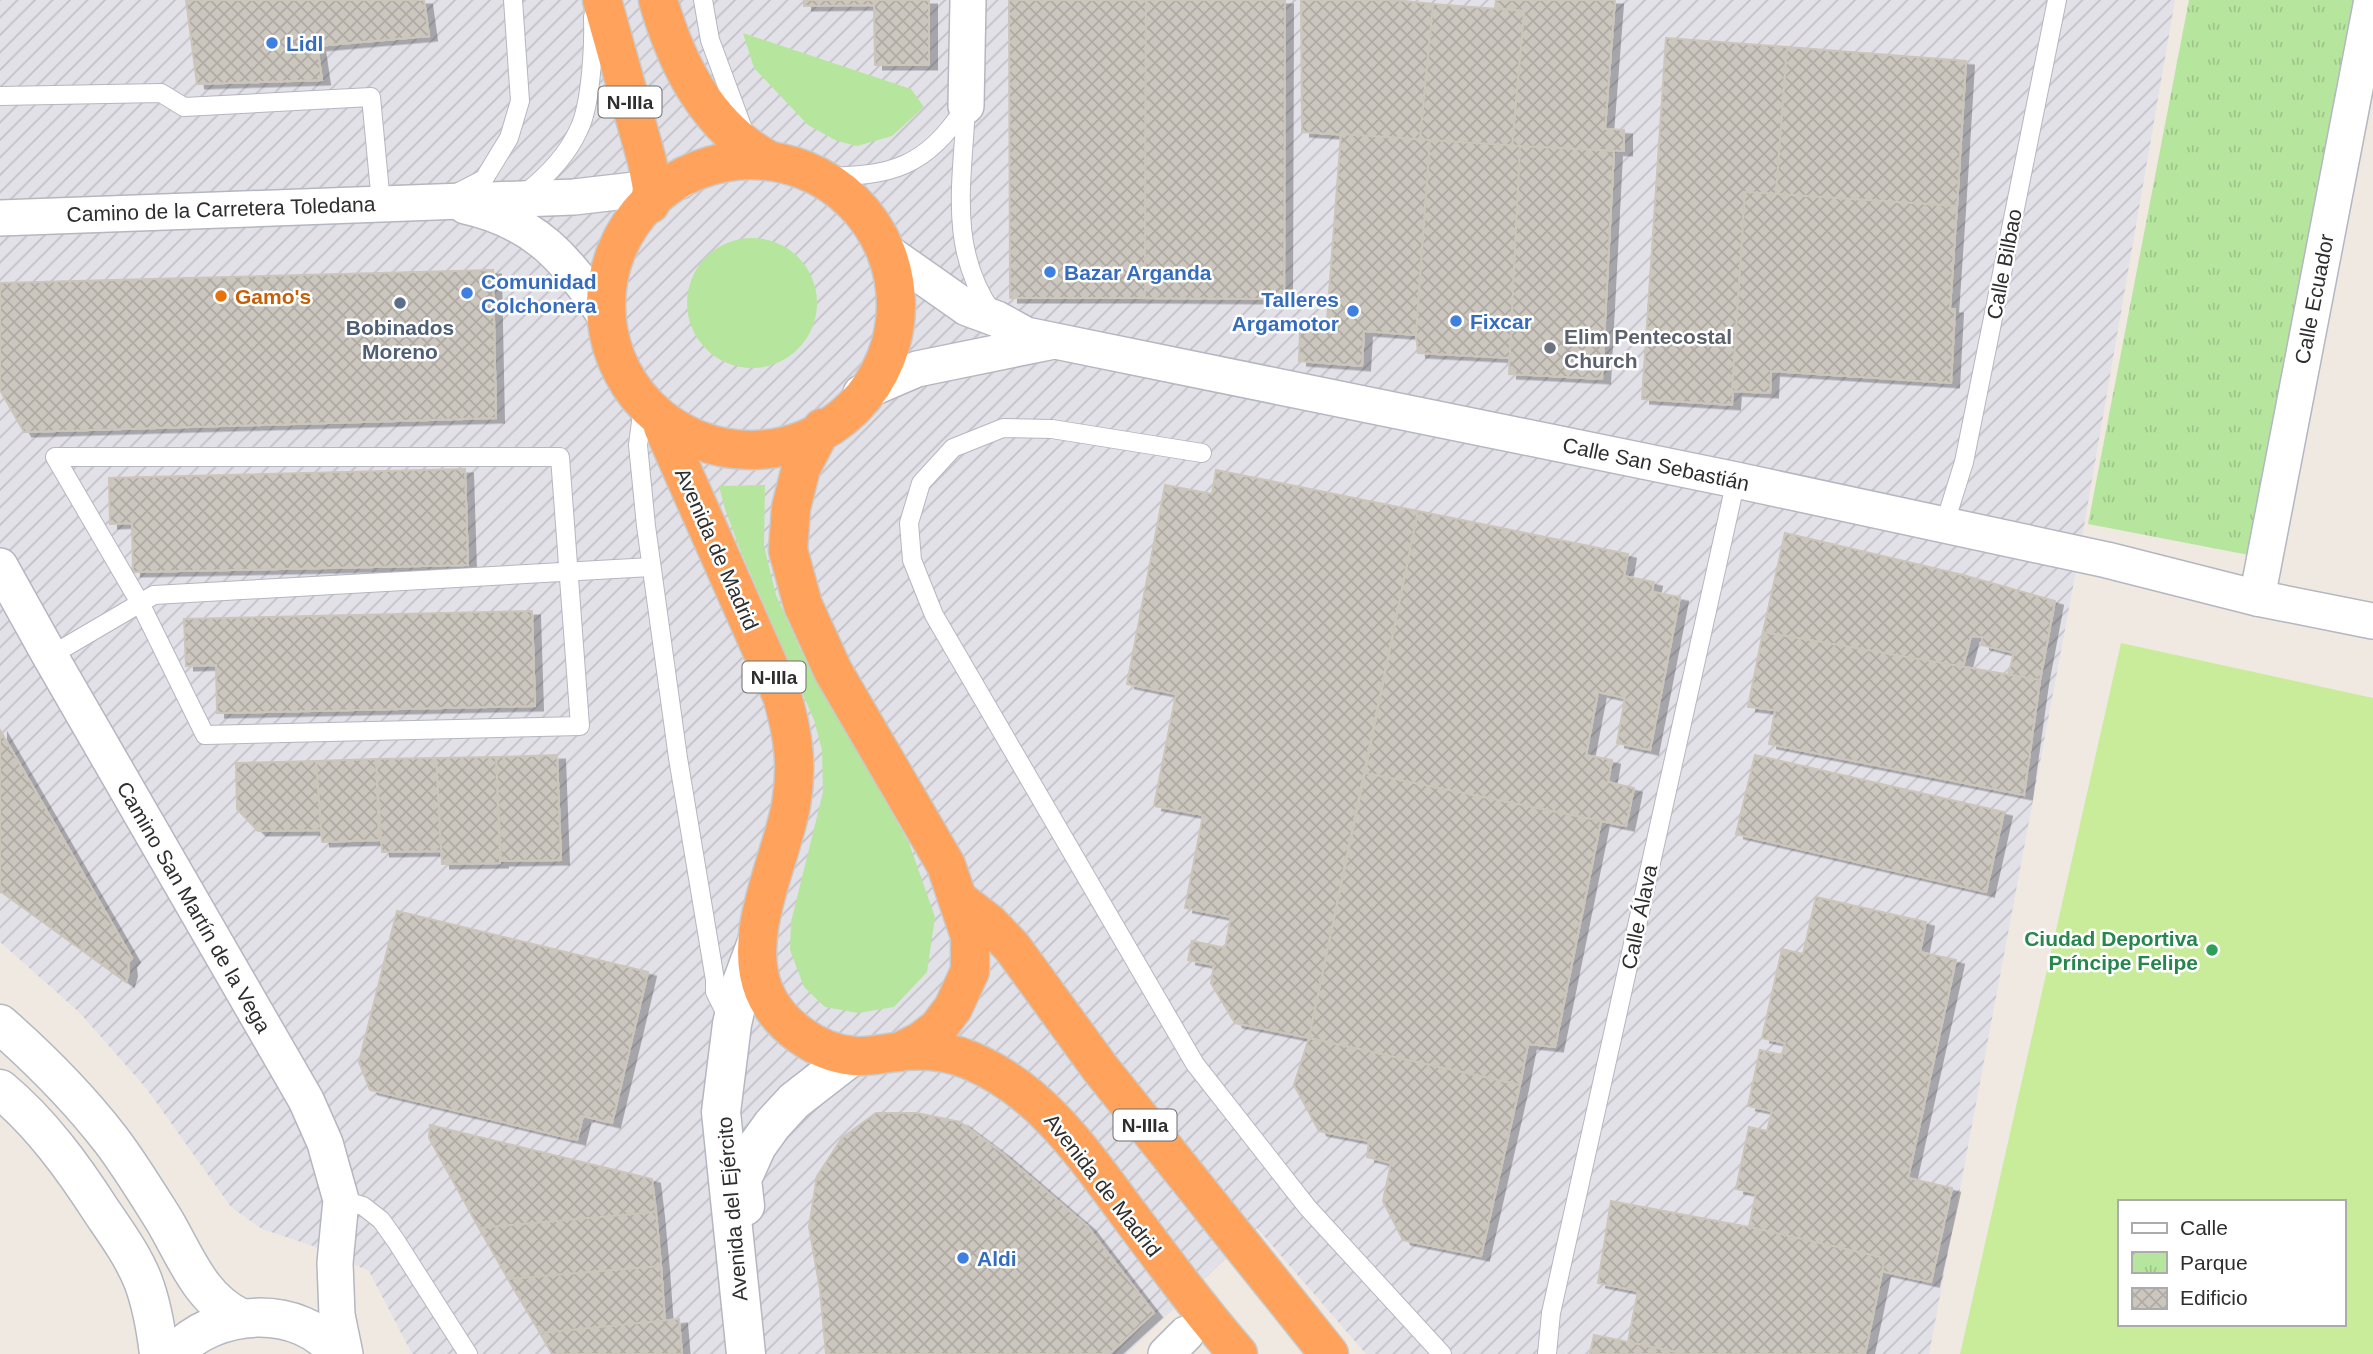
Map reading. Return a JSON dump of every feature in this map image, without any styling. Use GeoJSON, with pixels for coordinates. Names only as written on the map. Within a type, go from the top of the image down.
{"type":"FeatureCollection","features":[{"type":"Feature","properties":{"kind":"highway","name":"N-IIIa"},"geometry":{"type":"LineString","coordinates":[[602,0],[647,161],[660,191]]}},
{"type":"Feature","properties":{"kind":"highway","name":"N-IIIa"},"geometry":{"type":"LineString","coordinates":[[658,0],[669,38],[692,87],[719,123],[761,156],[820,177],[853,197],[879,232],[890,254],[897,293],[895,330],[886,357],[861,393],[842,413],[822,428],[793,442],[768,448],[745,449],[694,442],[653,417],[625,380],[612,351],[606,317],[608,278],[618,245],[632,222],[660,191],[705,169],[761,156]]}},
{"type":"Feature","properties":{"kind":"highway","name":"Avenida de Madrid"},"geometry":{"type":"LineString","coordinates":[[653,417],[782,696],[793,734],[791,804],[757,942],[763,989],[773,1009],[791,1028],[808,1040],[852,1056],[947,1052],[1005,1077],[1045,1110],[1077,1145],[1204,1315],[1238,1354]]}},
{"type":"Feature","properties":{"kind":"highway","name":"N-IIIa"},"geometry":{"type":"LineString","coordinates":[[822,428],[801,468],[791,508],[788,550],[803,605],[833,671],[946,865],[970,936],[970,971],[953,1007],[938,1028],[921,1041],[899,1052]]}},
{"type":"Feature","properties":{"kind":"highway","name":"N-IIIa"},"geometry":{"type":"LineString","coordinates":[[959,900],[989,923],[1012,947],[1100,1068],[1329,1354]]}},
{"type":"Feature","properties":{"kind":"main road","name":"Avenida del Ejército"},"geometry":{"type":"LineString","coordinates":[[746,1354],[722,1112],[732,1024],[741,985],[757,942]]}},
{"type":"Feature","properties":{"kind":"main road"},"geometry":{"type":"LineString","coordinates":[[0,1024],[55,1073],[103,1130],[146,1190],[200,1286],[214,1301],[260,1319],[313,1331],[331,1344],[338,1354]]}},
{"type":"Feature","properties":{"kind":"main road","name":"Avenida del Ejército"},"geometry":{"type":"LineString","coordinates":[[760,1354],[742,1180],[757,1146],[772,1125],[794,1101],[852,1056]]}},
{"type":"Feature","properties":{"kind":"main road"},"geometry":{"type":"LineString","coordinates":[[0,1088],[20,1105],[75,1170],[124,1245],[142,1280],[152,1311],[159,1354]]}},
{"type":"Feature","properties":{"kind":"main road"},"geometry":{"type":"LineString","coordinates":[[174,1354],[194,1336],[208,1328],[260,1319]]}},
{"type":"Feature","properties":{"kind":"street"},"geometry":{"type":"LineString","coordinates":[[966,106],[968,0]]}},
{"type":"Feature","properties":{"kind":"street","name":"Calle Ecuador"},"geometry":{"type":"LineString","coordinates":[[2257,598],[2372,0]]}},
{"type":"Feature","properties":{"kind":"street","name":"Camino de la Carretera Toledana"},"geometry":{"type":"LineString","coordinates":[[0,218],[574,197],[660,191]]}},
{"type":"Feature","properties":{"kind":"street","name":"Camino de la Carretera Toledana"},"geometry":{"type":"LineString","coordinates":[[441,200],[498,215],[542,239],[560,255],[606,317]]}},
{"type":"Feature","properties":{"kind":"street","name":"Calle San Sebastián"},"geometry":{"type":"LineString","coordinates":[[890,254],[967,308],[997,319],[1026,335],[1736,480],[2107,559],[2257,598],[2373,621]]}},
{"type":"Feature","properties":{"kind":"street"},"geometry":{"type":"LineString","coordinates":[[861,393],[917,369],[1053,341]]}},
{"type":"Feature","properties":{"kind":"street","name":"Camino San Martín de la Vega"},"geometry":{"type":"LineString","coordinates":[[0,566],[306,1100],[325,1143],[341,1200],[335,1263],[337,1315],[345,1354]]}},
{"type":"Feature","properties":{"kind":"street","name":"Calle San Sebastián"},"geometry":{"type":"LineString","coordinates":[[2257,598],[2373,639]]}},
{"type":"Feature","properties":{"kind":"street","name":"Camino San Martín de la Vega"},"geometry":{"type":"LineString","coordinates":[[260,1319],[299,1312],[313,1303],[323,1293],[335,1263]]}},
{"type":"Feature","properties":{"kind":"lane"},"geometry":{"type":"LineString","coordinates":[[441,200],[484,179],[509,138],[520,101],[513,0]]}},
{"type":"Feature","properties":{"kind":"lane"},"geometry":{"type":"LineString","coordinates":[[520,197],[545,178],[580,128],[594,39],[593,0]]}},
{"type":"Feature","properties":{"kind":"lane"},"geometry":{"type":"LineString","coordinates":[[703,0],[710,40],[734,107],[761,156]]}},
{"type":"Feature","properties":{"kind":"lane","name":"Calle Bilbao"},"geometry":{"type":"LineString","coordinates":[[1944,526],[1964,461],[2057,0]]}},
{"type":"Feature","properties":{"kind":"lane"},"geometry":{"type":"LineString","coordinates":[[0,96],[161,93],[184,107],[371,97],[381,203]]}},
{"type":"Feature","properties":{"kind":"lane"},"geometry":{"type":"LineString","coordinates":[[820,177],[880,174],[909,164],[940,141],[966,106]]}},
{"type":"Feature","properties":{"kind":"lane"},"geometry":{"type":"LineString","coordinates":[[966,106],[959,202],[962,233],[968,268],[979,294],[997,319]]}},
{"type":"Feature","properties":{"kind":"lane"},"geometry":{"type":"LineString","coordinates":[[653,417],[638,445],[651,567],[715,992],[732,1024]]}},
{"type":"Feature","properties":{"kind":"lane"},"geometry":{"type":"LineString","coordinates":[[1202,453],[1052,429],[1003,428],[953,448],[921,483],[909,523],[912,560],[934,615],[1195,1064],[1308,1208],[1442,1354]]}},
{"type":"Feature","properties":{"kind":"lane"},"geometry":{"type":"LineString","coordinates":[[55,457],[560,457],[580,726],[205,736],[140,604],[55,457]]}},
{"type":"Feature","properties":{"kind":"lane","name":"Calle Álava"},"geometry":{"type":"LineString","coordinates":[[1547,1354],[1551,1313],[1736,480]]}},
{"type":"Feature","properties":{"kind":"lane"},"geometry":{"type":"LineString","coordinates":[[50,656],[154,595],[651,567]]}},
{"type":"Feature","properties":{"kind":"lane"},"geometry":{"type":"LineString","coordinates":[[341,1200],[363,1206],[380,1220],[397,1241],[468,1354]]}},
{"type":"Feature","properties":{"kind":"shaded area"},"geometry":{"type":"Polygon","coordinates":[[[0,0],[2175,0],[2079,555],[1929,1354],[1366,1354],[1257,1228],[1127,1354],[412,1354],[369,1271],[313,1246],[262,1229],[231,1207],[146,1088],[79,1012],[0,942],[0,0]]]}},
{"type":"Feature","properties":{"kind":"green space"},"geometry":{"type":"Polygon","coordinates":[[[2189,0],[2356,0],[2249,555],[2088,524],[2189,0]]]}},
{"type":"Feature","properties":{"kind":"green space"},"geometry":{"type":"Polygon","coordinates":[[[743,33],[911,89],[924,107],[892,136],[857,146],[837,141],[808,125],[754,68],[743,33]]]}},
{"type":"Feature","properties":{"kind":"green space"},"geometry":{"type":"Polygon","coordinates":[[[752,238],[777,243],[798,257],[812,278],[817,303],[812,328],[798,349],[777,363],[752,368],[727,363],[706,349],[692,328],[687,303],[692,278],[706,257],[727,243],[752,238]]]}},
{"type":"Feature","properties":{"kind":"green space"},"geometry":{"type":"Polygon","coordinates":[[[765,485],[764,546],[776,595],[802,653],[909,843],[935,917],[927,972],[894,1007],[858,1013],[825,1007],[804,987],[790,950],[791,922],[823,792],[822,750],[814,720],[739,547],[719,486],[765,485]]]}},
{"type":"Feature","properties":{"kind":"green space","name":"Ciudad Deportiva Príncipe Felipe"},"geometry":{"type":"Polygon","coordinates":[[[2121,643],[2373,698],[2373,1354],[1960,1354],[2121,643]]]}},
{"type":"Feature","properties":{"kind":"building","name":"Lidl"},"geometry":{"type":"Polygon","coordinates":[[[186,0],[424,0],[429,36],[317,46],[322,80],[197,84],[186,0]]]}},
{"type":"Feature","properties":{"kind":"building"},"geometry":{"type":"Polygon","coordinates":[[[804,0],[929,0],[929,65],[875,65],[874,5],[804,6],[804,0]]]}},
{"type":"Feature","properties":{"kind":"building"},"geometry":{"type":"Polygon","coordinates":[[[1009,0],[1146,0],[1145,298],[1010,298],[1009,0]]]}},
{"type":"Feature","properties":{"kind":"building"},"geometry":{"type":"Polygon","coordinates":[[[1146,0],[1285,0],[1284,299],[1145,298],[1146,0]]]}},
{"type":"Feature","properties":{"kind":"building"},"geometry":{"type":"Polygon","coordinates":[[[1301,0],[1394,0],[1433,4],[1420,140],[1302,132],[1301,0]]]}},
{"type":"Feature","properties":{"kind":"building"},"geometry":{"type":"Polygon","coordinates":[[[1496,0],[1615,0],[1605,129],[1624,130],[1624,151],[1512,146],[1524,11],[1495,8],[1496,0]]]}},
{"type":"Feature","properties":{"kind":"building"},"geometry":{"type":"Polygon","coordinates":[[[1433,4],[1524,11],[1512,146],[1420,140],[1433,4]]]}},
{"type":"Feature","properties":{"kind":"building"},"geometry":{"type":"Polygon","coordinates":[[[1666,38],[1787,47],[1776,194],[1745,192],[1732,405],[1642,399],[1666,38]]]}},
{"type":"Feature","properties":{"kind":"building"},"geometry":{"type":"Polygon","coordinates":[[[1787,47],[1966,61],[1957,206],[1776,194],[1787,47]]]}},
{"type":"Feature","properties":{"kind":"building"},"geometry":{"type":"Polygon","coordinates":[[[1341,134],[1430,140],[1416,335],[1364,331],[1362,366],[1299,361],[1300,331],[1326,333],[1341,134]]]}},
{"type":"Feature","properties":{"kind":"building"},"geometry":{"type":"Polygon","coordinates":[[[1430,140],[1520,146],[1510,358],[1418,353],[1416,335],[1430,140]]]}},
{"type":"Feature","properties":{"kind":"building"},"geometry":{"type":"Polygon","coordinates":[[[1520,146],[1614,151],[1602,379],[1509,374],[1520,146]]]}},
{"type":"Feature","properties":{"kind":"building"},"geometry":{"type":"Polygon","coordinates":[[[1745,192],[1957,206],[1950,309],[1955,309],[1951,383],[1771,371],[1770,393],[1732,391],[1745,192]]]}},
{"type":"Feature","properties":{"kind":"building"},"geometry":{"type":"Polygon","coordinates":[[[493,270],[496,418],[24,432],[0,390],[0,283],[493,270]]]}},
{"type":"Feature","properties":{"kind":"building"},"geometry":{"type":"Polygon","coordinates":[[[465,469],[468,565],[133,572],[132,523],[110,524],[109,478],[465,469]]]}},
{"type":"Feature","properties":{"kind":"building"},"geometry":{"type":"Polygon","coordinates":[[[1216,470],[1418,511],[1309,1038],[1235,1023],[1211,983],[1214,965],[1188,960],[1192,941],[1225,948],[1231,917],[1185,908],[1203,815],[1154,806],[1176,694],[1127,684],[1165,485],[1212,494],[1216,470]]]}},
{"type":"Feature","properties":{"kind":"building"},"geometry":{"type":"Polygon","coordinates":[[[1418,511],[1628,554],[1624,576],[1654,582],[1652,592],[1680,597],[1650,750],[1617,743],[1625,698],[1598,692],[1586,755],[1612,760],[1608,782],[1634,788],[1626,826],[1365,773],[1418,511]]]}},
{"type":"Feature","properties":{"kind":"building"},"geometry":{"type":"Polygon","coordinates":[[[1785,533],[1963,575],[2055,601],[2040,680],[2008,675],[2014,653],[1982,645],[1982,637],[1971,636],[1963,667],[1763,632],[1785,533]]]}},
{"type":"Feature","properties":{"kind":"building"},"geometry":{"type":"Polygon","coordinates":[[[532,611],[535,706],[217,713],[216,665],[186,666],[184,619],[532,611]]]}},
{"type":"Feature","properties":{"kind":"building"},"geometry":{"type":"Polygon","coordinates":[[[1763,632],[2040,680],[2024,795],[1769,744],[1775,710],[1748,707],[1763,632]]]}},
{"type":"Feature","properties":{"kind":"building"},"geometry":{"type":"Polygon","coordinates":[[[0,730],[132,958],[128,963],[126,982],[0,891],[0,730]]]}},
{"type":"Feature","properties":{"kind":"building"},"geometry":{"type":"Polygon","coordinates":[[[557,755],[561,860],[501,861],[496,757],[557,755]]]}},
{"type":"Feature","properties":{"kind":"building"},"geometry":{"type":"Polygon","coordinates":[[[1755,755],[2004,812],[1986,892],[1736,834],[1755,755]]]}},
{"type":"Feature","properties":{"kind":"building"},"geometry":{"type":"Polygon","coordinates":[[[496,757],[500,863],[442,864],[436,758],[496,757]]]}},
{"type":"Feature","properties":{"kind":"building"},"geometry":{"type":"Polygon","coordinates":[[[436,758],[441,851],[382,852],[376,759],[436,758]]]}},
{"type":"Feature","properties":{"kind":"building"},"geometry":{"type":"Polygon","coordinates":[[[376,759],[379,840],[322,842],[316,761],[376,759]]]}},
{"type":"Feature","properties":{"kind":"building"},"geometry":{"type":"Polygon","coordinates":[[[316,761],[321,830],[258,831],[237,809],[236,763],[316,761]]]}},
{"type":"Feature","properties":{"kind":"building"},"geometry":{"type":"Polygon","coordinates":[[[1365,773],[1601,821],[1555,1047],[1528,1044],[1520,1085],[1309,1038],[1365,773]]]}},
{"type":"Feature","properties":{"kind":"building"},"geometry":{"type":"Polygon","coordinates":[[[1816,897],[1926,922],[1920,952],[1956,960],[1908,1178],[1952,1188],[1931,1282],[1881,1271],[1885,1258],[1749,1227],[1756,1193],[1736,1189],[1749,1127],[1767,1131],[1772,1111],[1748,1106],[1760,1050],[1782,1055],[1785,1043],[1762,1038],[1782,949],[1803,954],[1816,897]]]}},
{"type":"Feature","properties":{"kind":"building"},"geometry":{"type":"Polygon","coordinates":[[[397,911],[648,972],[612,1123],[583,1116],[577,1140],[370,1090],[359,1062],[397,911]]]}},
{"type":"Feature","properties":{"kind":"building"},"geometry":{"type":"Polygon","coordinates":[[[1309,1038],[1520,1085],[1481,1256],[1403,1240],[1383,1201],[1391,1163],[1367,1157],[1369,1141],[1319,1131],[1294,1085],[1309,1038]]]}},
{"type":"Feature","properties":{"kind":"building","name":"Aldi"},"geometry":{"type":"Polygon","coordinates":[[[876,1113],[917,1113],[960,1122],[1002,1153],[1087,1226],[1154,1313],[1109,1354],[826,1354],[820,1289],[809,1227],[817,1176],[842,1138],[876,1113]]]}},
{"type":"Feature","properties":{"kind":"building"},"geometry":{"type":"Polygon","coordinates":[[[430,1125],[652,1179],[656,1212],[479,1228],[429,1138],[430,1125]]]}},
{"type":"Feature","properties":{"kind":"building"},"geometry":{"type":"Polygon","coordinates":[[[1611,1201],[1749,1227],[1885,1258],[1865,1354],[1686,1354],[1628,1342],[1638,1291],[1598,1283],[1611,1201]]]}},
{"type":"Feature","properties":{"kind":"building"},"geometry":{"type":"Polygon","coordinates":[[[656,1212],[661,1266],[508,1279],[479,1228],[656,1212]]]}},
{"type":"Feature","properties":{"kind":"building"},"geometry":{"type":"Polygon","coordinates":[[[661,1266],[665,1321],[540,1333],[508,1279],[661,1266]]]}},
{"type":"Feature","properties":{"kind":"building"},"geometry":{"type":"Polygon","coordinates":[[[679,1319],[682,1354],[552,1354],[540,1333],[679,1319]]]}},
{"type":"Feature","properties":{"kind":"building"},"geometry":{"type":"Polygon","coordinates":[[[1594,1335],[1628,1342],[1686,1354],[1590,1354],[1594,1335]]]}},
{"type":"Feature","properties":{"kind":"place","name":"Lidl"},"geometry":{"type":"Point","coordinates":[272,43]}},
{"type":"Feature","properties":{"kind":"place","name":"Bazar Arganda"},"geometry":{"type":"Point","coordinates":[1050,272]}},
{"type":"Feature","properties":{"kind":"place","name":"Comunidad Colchonera"},"geometry":{"type":"Point","coordinates":[467,293]}},
{"type":"Feature","properties":{"kind":"place","name":"Gamo's"},"geometry":{"type":"Point","coordinates":[221,296]}},
{"type":"Feature","properties":{"kind":"place","name":"Bobinados Moreno"},"geometry":{"type":"Point","coordinates":[400,303]}},
{"type":"Feature","properties":{"kind":"place","name":"Talleres Argamotor"},"geometry":{"type":"Point","coordinates":[1353,311]}},
{"type":"Feature","properties":{"kind":"place","name":"Fixcar"},"geometry":{"type":"Point","coordinates":[1456,321]}},
{"type":"Feature","properties":{"kind":"place","name":"Elim Pentecostal Church"},"geometry":{"type":"Point","coordinates":[1550,348]}},
{"type":"Feature","properties":{"kind":"place","name":"Ciudad Deportiva Príncipe Felipe"},"geometry":{"type":"Point","coordinates":[2212,950]}},
{"type":"Feature","properties":{"kind":"place","name":"Aldi"},"geometry":{"type":"Point","coordinates":[963,1258]}}]}
